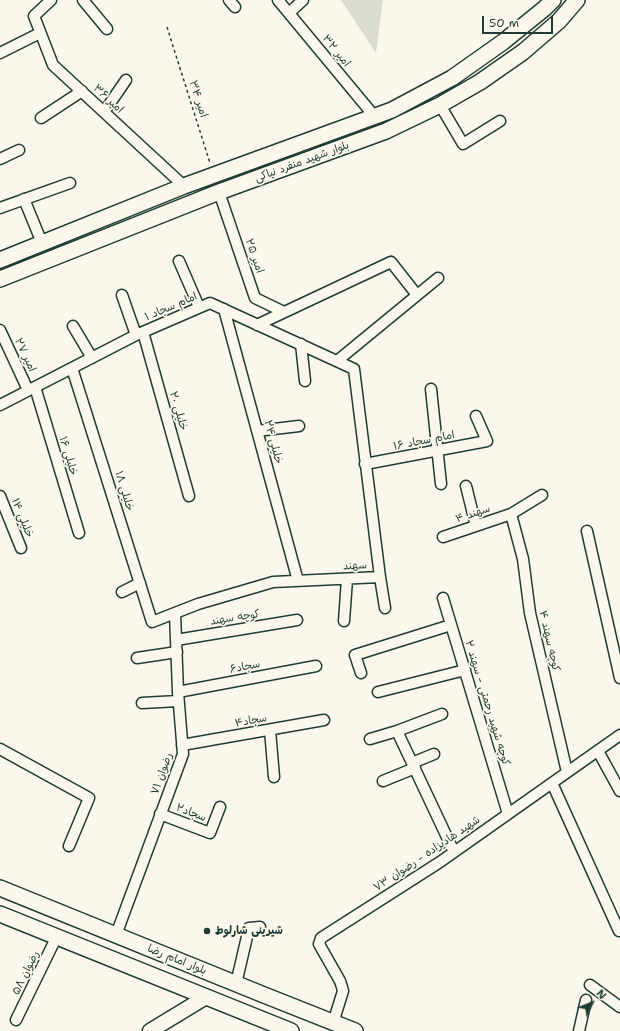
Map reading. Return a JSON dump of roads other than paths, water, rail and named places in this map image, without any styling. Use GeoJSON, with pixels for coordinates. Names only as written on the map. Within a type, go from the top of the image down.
{"type":"FeatureCollection","features":[{"type":"Feature","properties":{"kind":"main road","name":"بلوار شهید منفرد نیاکی"},"geometry":{"type":"LineString","coordinates":[[0,260],[184,186],[392,110],[452,78],[503,42],[553,0]]}},
{"type":"Feature","properties":{"kind":"main road","name":"بلوار شهید منفرد نیاکی"},"geometry":{"type":"LineString","coordinates":[[0,279],[220,192],[386,131],[440,105],[480,82],[523,52],[559,21],[578,0]]}},
{"type":"Feature","properties":{"kind":"main road"},"geometry":{"type":"LineString","coordinates":[[214,175],[220,192]]}},
{"type":"Feature","properties":{"kind":"main road","name":"بلوار امام رضا"},"geometry":{"type":"LineString","coordinates":[[0,888],[355,1031]]}},
{"type":"Feature","properties":{"kind":"main road"},"geometry":{"type":"LineString","coordinates":[[0,914],[291,1031]]}},
{"type":"Feature","properties":{"kind":"main road"},"geometry":{"type":"LineString","coordinates":[[150,1031],[206,997]]}},
{"type":"Feature","properties":{"kind":"street","name":"امیر ۳۶"},"geometry":{"type":"LineString","coordinates":[[51,0],[34,16],[53,65],[184,186]]}},
{"type":"Feature","properties":{"kind":"street"},"geometry":{"type":"LineString","coordinates":[[83,0],[107,29]]}},
{"type":"Feature","properties":{"kind":"street","name":"امیر ۳۲"},"geometry":{"type":"LineString","coordinates":[[278,0],[374,117]]}},
{"type":"Feature","properties":{"kind":"street"},"geometry":{"type":"LineString","coordinates":[[289,13],[303,0]]}},
{"type":"Feature","properties":{"kind":"street"},"geometry":{"type":"LineString","coordinates":[[0,53],[40,33]]}},
{"type":"Feature","properties":{"kind":"street"},"geometry":{"type":"LineString","coordinates":[[104,112],[126,80]]}},
{"type":"Feature","properties":{"kind":"street"},"geometry":{"type":"LineString","coordinates":[[41,118],[82,91]]}},
{"type":"Feature","properties":{"kind":"street"},"geometry":{"type":"LineString","coordinates":[[440,105],[464,144],[500,121]]}},
{"type":"Feature","properties":{"kind":"street"},"geometry":{"type":"LineString","coordinates":[[0,157],[19,150]]}},
{"type":"Feature","properties":{"kind":"street"},"geometry":{"type":"LineString","coordinates":[[0,208],[70,183]]}},
{"type":"Feature","properties":{"kind":"street","name":"امیر ۲۵"},"geometry":{"type":"LineString","coordinates":[[220,192],[255,298],[284,312]]}},
{"type":"Feature","properties":{"kind":"street"},"geometry":{"type":"LineString","coordinates":[[24,199],[42,243]]}},
{"type":"Feature","properties":{"kind":"street"},"geometry":{"type":"LineString","coordinates":[[179,261],[199,307]]}},
{"type":"Feature","properties":{"kind":"street"},"geometry":{"type":"LineString","coordinates":[[257,325],[392,262],[417,295]]}},
{"type":"Feature","properties":{"kind":"street"},"geometry":{"type":"LineString","coordinates":[[336,361],[438,278]]}},
{"type":"Feature","properties":{"kind":"street","name":"خلیلی ۲۰"},"geometry":{"type":"LineString","coordinates":[[122,295],[140,333],[189,496]]}},
{"type":"Feature","properties":{"kind":"street","name":"امام سجاد ۱"},"geometry":{"type":"LineString","coordinates":[[0,404],[140,333],[210,303],[354,369]]}},
{"type":"Feature","properties":{"kind":"street","name":"خلیلی ۲۴"},"geometry":{"type":"LineString","coordinates":[[224,309],[298,581]]}},
{"type":"Feature","properties":{"kind":"street"},"geometry":{"type":"LineString","coordinates":[[73,326],[92,358]]}},
{"type":"Feature","properties":{"kind":"street","name":"امیر ۲۷"},"geometry":{"type":"LineString","coordinates":[[0,330],[31,388]]}},
{"type":"Feature","properties":{"kind":"street"},"geometry":{"type":"LineString","coordinates":[[301,344],[305,381]]}},
{"type":"Feature","properties":{"kind":"street","name":"خلیلی ۱۸"},"geometry":{"type":"LineString","coordinates":[[72,368],[152,622]]}},
{"type":"Feature","properties":{"kind":"street","name":"سهند"},"geometry":{"type":"LineString","coordinates":[[152,622],[198,604],[273,582],[380,577],[354,369]]}},
{"type":"Feature","properties":{"kind":"street","name":"خلیلی ۱۶"},"geometry":{"type":"LineString","coordinates":[[31,388],[79,533]]}},
{"type":"Feature","properties":{"kind":"street"},"geometry":{"type":"LineString","coordinates":[[431,389],[441,484]]}},
{"type":"Feature","properties":{"kind":"street","name":"امام سجاد ۱۶"},"geometry":{"type":"LineString","coordinates":[[366,464],[487,441],[476,416]]}},
{"type":"Feature","properties":{"kind":"street"},"geometry":{"type":"LineString","coordinates":[[257,431],[298,426]]}},
{"type":"Feature","properties":{"kind":"street"},"geometry":{"type":"LineString","coordinates":[[466,486],[476,526]]}},
{"type":"Feature","properties":{"kind":"street","name":"سهند ۴"},"geometry":{"type":"LineString","coordinates":[[443,537],[511,514],[542,495]]}},
{"type":"Feature","properties":{"kind":"street","name":"خلیلی ۱۴"},"geometry":{"type":"LineString","coordinates":[[0,496],[21,548]]}},
{"type":"Feature","properties":{"kind":"street","name":"کوچه سهند ۴"},"geometry":{"type":"LineString","coordinates":[[511,514],[523,559],[530,613],[567,772]]}},
{"type":"Feature","properties":{"kind":"street"},"geometry":{"type":"LineString","coordinates":[[587,531],[620,678]]}},
{"type":"Feature","properties":{"kind":"street"},"geometry":{"type":"LineString","coordinates":[[380,577],[385,608]]}},
{"type":"Feature","properties":{"kind":"street"},"geometry":{"type":"LineString","coordinates":[[344,622],[348,579]]}},
{"type":"Feature","properties":{"kind":"street"},"geometry":{"type":"LineString","coordinates":[[122,592],[140,584]]}},
{"type":"Feature","properties":{"kind":"street","name":"کوچه شهید رحمتی - سهند ۲"},"geometry":{"type":"LineString","coordinates":[[443,598],[508,814]]}},
{"type":"Feature","properties":{"kind":"street","name":"رضوان ۷۱"},"geometry":{"type":"LineString","coordinates":[[116,935],[183,754],[178,696],[175,613]]}},
{"type":"Feature","properties":{"kind":"street","name":"كوچه سهند"},"geometry":{"type":"LineString","coordinates":[[176,640],[297,620]]}},
{"type":"Feature","properties":{"kind":"street"},"geometry":{"type":"LineString","coordinates":[[361,673],[355,655],[451,625]]}},
{"type":"Feature","properties":{"kind":"street"},"geometry":{"type":"LineString","coordinates":[[137,658],[176,652]]}},
{"type":"Feature","properties":{"kind":"street","name":"سجاد۶"},"geometry":{"type":"LineString","coordinates":[[142,703],[316,666]]}},
{"type":"Feature","properties":{"kind":"street"},"geometry":{"type":"LineString","coordinates":[[378,692],[464,670]]}},
{"type":"Feature","properties":{"kind":"street"},"geometry":{"type":"LineString","coordinates":[[370,739],[397,731],[442,714]]}},
{"type":"Feature","properties":{"kind":"street","name":"سجاد۴"},"geometry":{"type":"LineString","coordinates":[[182,745],[324,720]]}},
{"type":"Feature","properties":{"kind":"street"},"geometry":{"type":"LineString","coordinates":[[270,730],[274,777]]}},
{"type":"Feature","properties":{"kind":"street"},"geometry":{"type":"LineString","coordinates":[[397,731],[454,852]]}},
{"type":"Feature","properties":{"kind":"street","name":"شهید هادیزاده - رضوان ۷۳"},"geometry":{"type":"LineString","coordinates":[[333,1022],[343,991],[340,981],[319,944],[321,938],[454,852],[620,735]]}},
{"type":"Feature","properties":{"kind":"street"},"geometry":{"type":"LineString","coordinates":[[0,749],[89,798],[69,846]]}},
{"type":"Feature","properties":{"kind":"street"},"geometry":{"type":"LineString","coordinates":[[598,751],[620,791]]}},
{"type":"Feature","properties":{"kind":"street"},"geometry":{"type":"LineString","coordinates":[[383,781],[434,754]]}},
{"type":"Feature","properties":{"kind":"street"},"geometry":{"type":"LineString","coordinates":[[552,783],[619,932]]}},
{"type":"Feature","properties":{"kind":"street","name":"سجاد۲"},"geometry":{"type":"LineString","coordinates":[[160,814],[210,833],[220,807]]}},
{"type":"Feature","properties":{"kind":"street"},"geometry":{"type":"LineString","coordinates":[[236,984],[248,928],[260,927]]}},
{"type":"Feature","properties":{"kind":"street","name":"رضوان ۵۸"},"geometry":{"type":"LineString","coordinates":[[16,1020],[57,936]]}},
{"type":"Feature","properties":{"kind":"street"},"geometry":{"type":"LineString","coordinates":[[590,985],[620,1006]]}},
{"type":"Feature","properties":{"kind":"street"},"geometry":{"type":"LineString","coordinates":[[579,1031],[586,1000]]}},
{"type":"Feature","properties":{"kind":"place","name":"شیرینی شارلوط"},"geometry":{"type":"Point","coordinates":[207,931]}}]}
